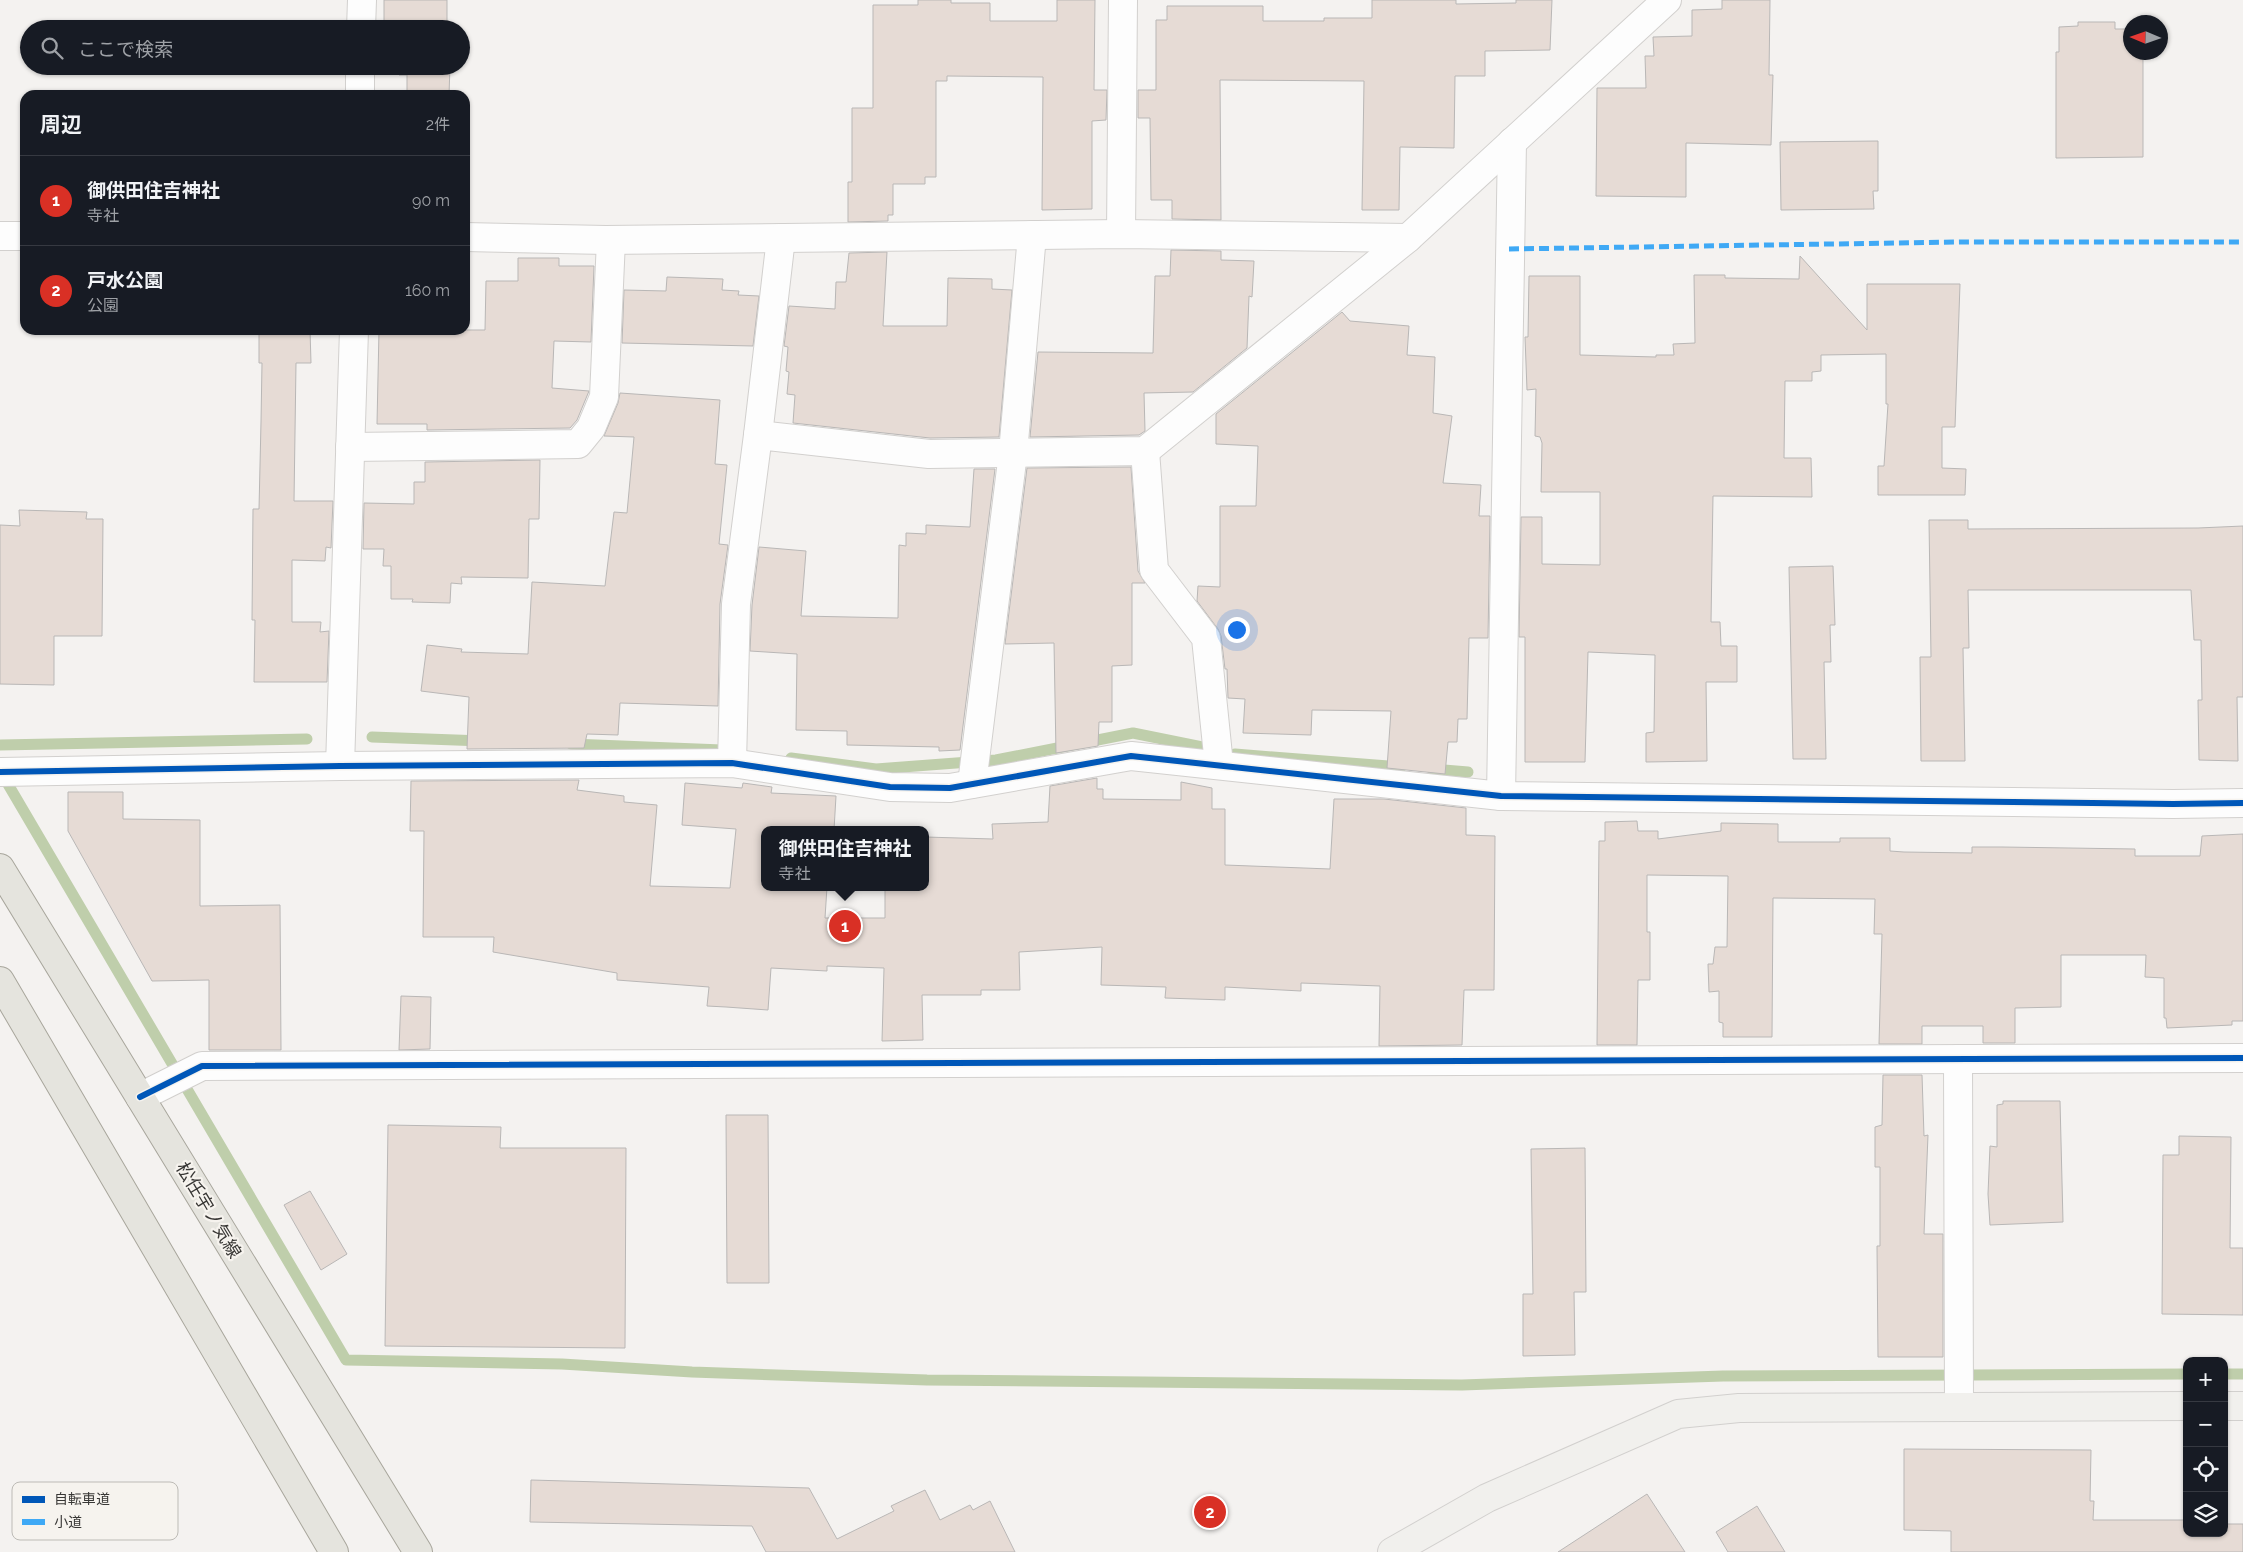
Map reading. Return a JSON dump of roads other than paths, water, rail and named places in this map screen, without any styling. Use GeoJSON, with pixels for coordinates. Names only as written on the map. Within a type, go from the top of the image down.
{"type":"FeatureCollection","features":[{"type":"Feature","properties":{"kind":"main road","name":"松任宇ノ気線"},"geometry":{"type":"LineString","coordinates":[[0,868],[149,1092],[418,1552]]}},
{"type":"Feature","properties":{"kind":"main road"},"geometry":{"type":"LineString","coordinates":[[0,981],[334,1552]]}},
{"type":"Feature","properties":{"kind":"street"},"geometry":{"type":"LineString","coordinates":[[361,20],[362,0]]}},
{"type":"Feature","properties":{"kind":"street"},"geometry":{"type":"LineString","coordinates":[[1121,234],[1123,0]]}},
{"type":"Feature","properties":{"kind":"street"},"geometry":{"type":"LineString","coordinates":[[758,435],[928,454],[1146,451],[1408,238],[1667,0]]}},
{"type":"Feature","properties":{"kind":"street"},"geometry":{"type":"LineString","coordinates":[[360,75],[360,90]]}},
{"type":"Feature","properties":{"kind":"street"},"geometry":{"type":"LineString","coordinates":[[1501,796],[1512,142]]}},
{"type":"Feature","properties":{"kind":"street"},"geometry":{"type":"LineString","coordinates":[[470,237],[611,240],[1121,234],[1408,238]]}},
{"type":"Feature","properties":{"kind":"street"},"geometry":{"type":"LineString","coordinates":[[972,783],[1013,453],[1032,235]]}},
{"type":"Feature","properties":{"kind":"street"},"geometry":{"type":"LineString","coordinates":[[0,236],[20,236]]}},
{"type":"Feature","properties":{"kind":"street"},"geometry":{"type":"LineString","coordinates":[[732,764],[736,604],[781,238]]}},
{"type":"Feature","properties":{"kind":"street"},"geometry":{"type":"LineString","coordinates":[[350,447],[578,444],[591,428],[604,397],[611,240]]}},
{"type":"Feature","properties":{"kind":"street"},"geometry":{"type":"LineString","coordinates":[[340,766],[354,335]]}},
{"type":"Feature","properties":{"kind":"street"},"geometry":{"type":"LineString","coordinates":[[1146,451],[1154,570],[1206,638],[1219,764]]}},
{"type":"Feature","properties":{"kind":"street"},"geometry":{"type":"LineString","coordinates":[[12,772],[340,766],[732,764],[890,787],[950,788],[1131,756],[1219,764],[1501,796],[2172,804],[2243,803]]}},
{"type":"Feature","properties":{"kind":"street"},"geometry":{"type":"LineString","coordinates":[[149,1092],[202,1066],[2243,1058]]}},
{"type":"Feature","properties":{"kind":"street"},"geometry":{"type":"LineString","coordinates":[[1958,1060],[1959,1403]]}},
{"type":"Feature","properties":{"kind":"street"},"geometry":{"type":"LineString","coordinates":[[1392,1552],[1486,1498],[1678,1414],[1739,1408],[1959,1403],[2183,1406]]}},
{"type":"Feature","properties":{"kind":"street"},"geometry":{"type":"LineString","coordinates":[[2228,1406],[2243,1406]]}},
{"type":"Feature","properties":{"kind":"waterway"},"geometry":{"type":"LineString","coordinates":[[791,758],[876,769],[996,760],[1133,733],[1217,750]]}},
{"type":"Feature","properties":{"kind":"waterway"},"geometry":{"type":"LineString","coordinates":[[372,737],[483,741]]}},
{"type":"Feature","properties":{"kind":"waterway"},"geometry":{"type":"LineString","coordinates":[[0,745],[307,739]]}},
{"type":"Feature","properties":{"kind":"waterway"},"geometry":{"type":"LineString","coordinates":[[571,744],[722,750]]}},
{"type":"Feature","properties":{"kind":"waterway"},"geometry":{"type":"LineString","coordinates":[[1235,754],[1401,767]]}},
{"type":"Feature","properties":{"kind":"waterway"},"geometry":{"type":"LineString","coordinates":[[1432,769],[1468,772]]}},
{"type":"Feature","properties":{"kind":"waterway"},"geometry":{"type":"LineString","coordinates":[[2,774],[346,1360],[562,1364],[692,1372],[927,1380],[1462,1385],[1723,1376],[2183,1374]]}},
{"type":"Feature","properties":{"kind":"waterway"},"geometry":{"type":"LineString","coordinates":[[2228,1374],[2243,1374]]}},
{"type":"Feature","properties":{"kind":"place","name":"御供田住吉神社"},"geometry":{"type":"Point","coordinates":[845,926]}},
{"type":"Feature","properties":{"kind":"place","name":"戸水公園"},"geometry":{"type":"Point","coordinates":[1210,1512]}}]}
